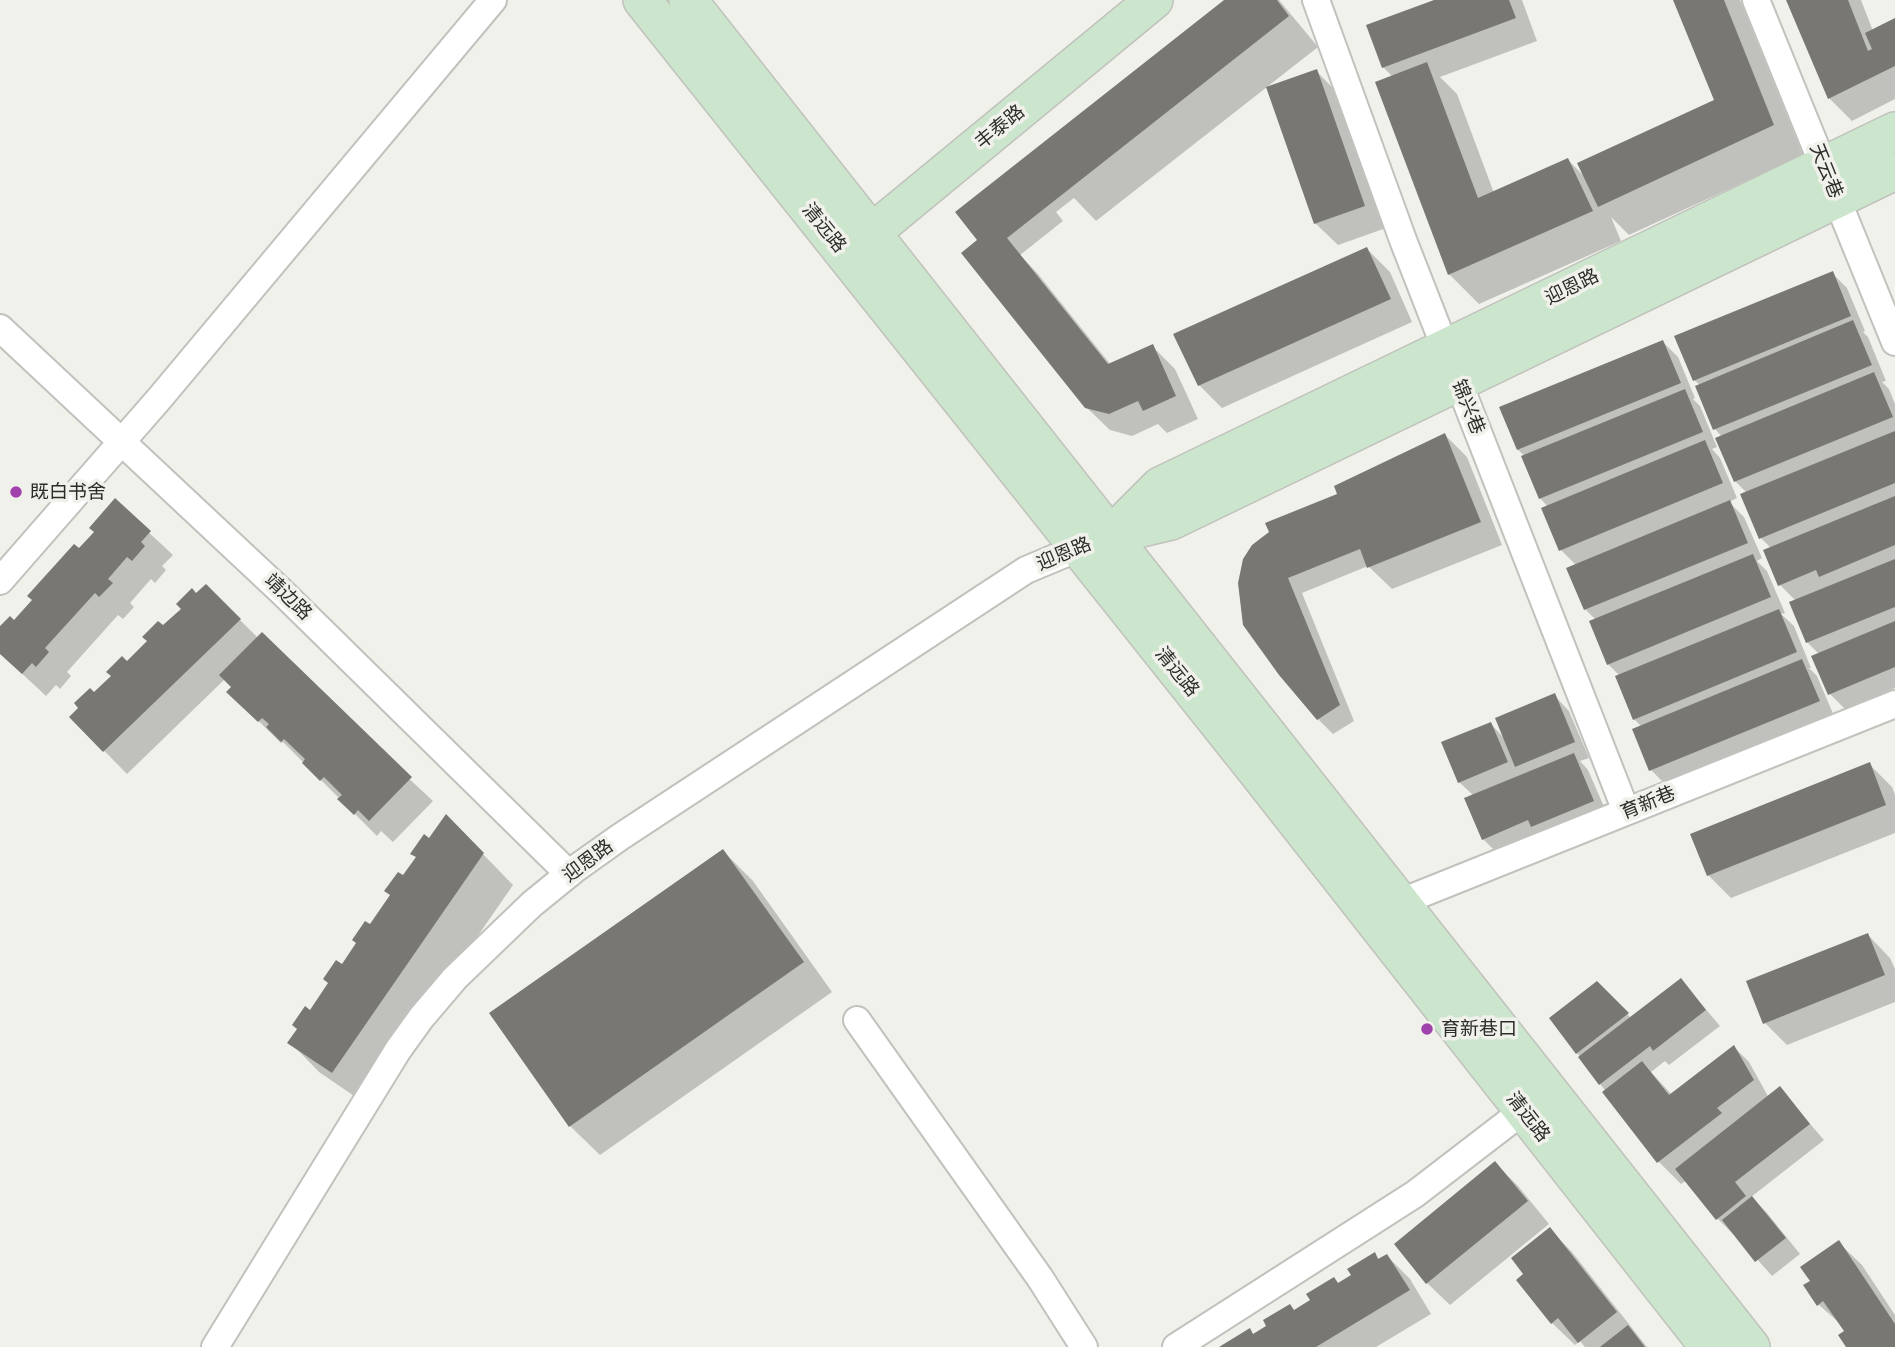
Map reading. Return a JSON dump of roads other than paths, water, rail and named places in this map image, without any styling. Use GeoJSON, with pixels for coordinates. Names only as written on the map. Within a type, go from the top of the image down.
{"type":"FeatureCollection","features":[{"type":"Feature","properties":{"kind":"main road","name":"清远路"},"geometry":{"type":"LineString","coordinates":[[642,0],[858,244],[1095,542],[1523,1111],[1709,1347]]}},
{"type":"Feature","properties":{"kind":"main road","name":"清远路"},"geometry":{"type":"LineString","coordinates":[[688,0],[858,244]]}},
{"type":"Feature","properties":{"kind":"main road","name":"丰泰路"},"geometry":{"type":"LineString","coordinates":[[858,244],[1154,0]]}},
{"type":"Feature","properties":{"kind":"main road","name":"迎恩路"},"geometry":{"type":"LineString","coordinates":[[1095,542],[1160,486],[1895,131]]}},
{"type":"Feature","properties":{"kind":"main road","name":"迎恩路"},"geometry":{"type":"LineString","coordinates":[[1095,542],[1171,521],[1895,171]]}},
{"type":"Feature","properties":{"kind":"main road","name":"清远路"},"geometry":{"type":"LineString","coordinates":[[1095,542],[1401,902],[1751,1347]]}},
{"type":"Feature","properties":{"kind":"street"},"geometry":{"type":"LineString","coordinates":[[0,581],[123,441],[493,0]]}},
{"type":"Feature","properties":{"kind":"street","name":"锦兴巷"},"geometry":{"type":"LineString","coordinates":[[1316,0],[1403,240],[1626,811]]}},
{"type":"Feature","properties":{"kind":"street","name":"天云巷"},"geometry":{"type":"LineString","coordinates":[[1756,0],[1895,342]]}},
{"type":"Feature","properties":{"kind":"street","name":"靖边路"},"geometry":{"type":"LineString","coordinates":[[0,328],[282,592],[569,874]]}},
{"type":"Feature","properties":{"kind":"street","name":"迎恩路"},"geometry":{"type":"LineString","coordinates":[[215,1347],[398,1050],[421,1018],[493,940],[569,874],[631,830],[1026,570],[1095,542]]}},
{"type":"Feature","properties":{"kind":"street","name":"育新巷"},"geometry":{"type":"LineString","coordinates":[[1401,902],[1895,704]]}},
{"type":"Feature","properties":{"kind":"street"},"geometry":{"type":"LineString","coordinates":[[857,1020],[1040,1278],[1084,1347]]}},
{"type":"Feature","properties":{"kind":"street"},"geometry":{"type":"LineString","coordinates":[[1176,1347],[1415,1194],[1523,1111]]}},
{"type":"Feature","properties":{"kind":"place","name":"既白书舍"},"geometry":{"type":"Point","coordinates":[16,492]}},
{"type":"Feature","properties":{"kind":"place","name":"育新巷口"},"geometry":{"type":"Point","coordinates":[1427,1029]}}]}
